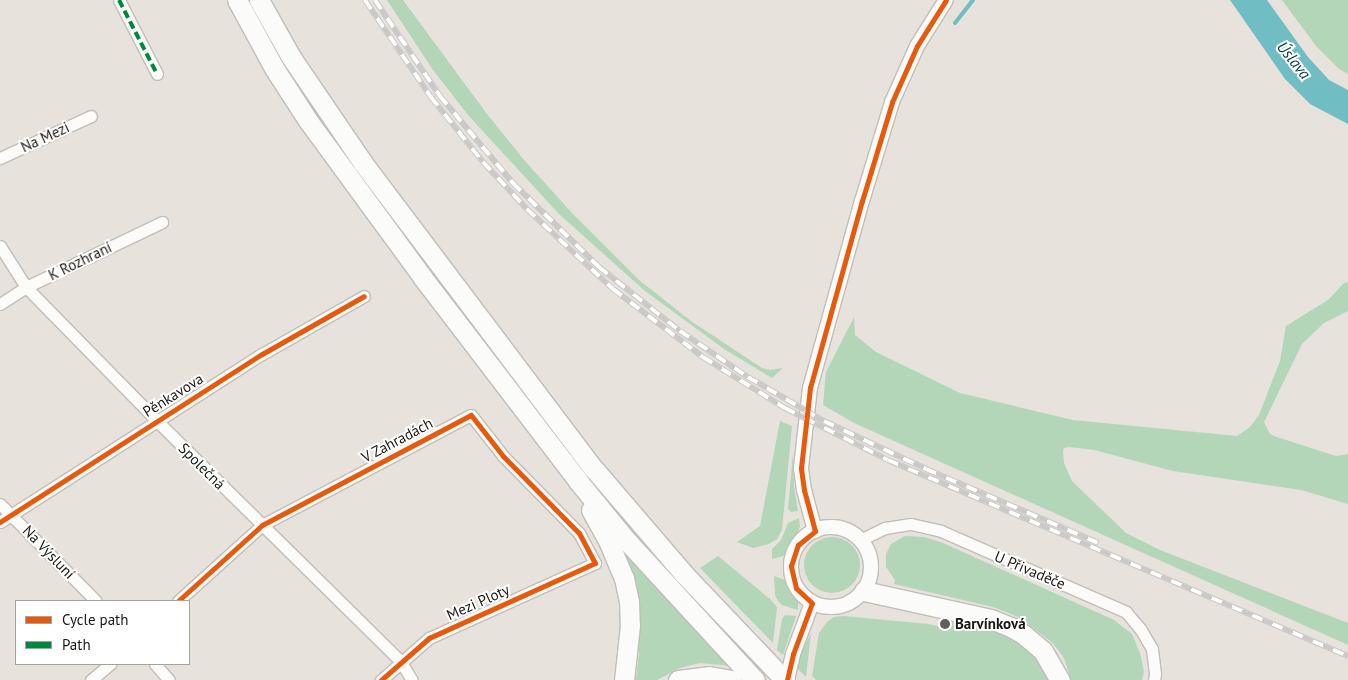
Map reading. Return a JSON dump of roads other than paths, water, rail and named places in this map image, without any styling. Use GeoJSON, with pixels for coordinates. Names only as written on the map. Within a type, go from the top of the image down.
{"type":"FeatureCollection","features":[{"type":"Feature","properties":{"kind":"highway"},"geometry":{"type":"LineString","coordinates":[[237,0],[274,68],[346,174],[578,481],[657,575],[753,678]]}},
{"type":"Feature","properties":{"kind":"highway"},"geometry":{"type":"LineString","coordinates":[[259,0],[291,57],[363,163],[594,469],[683,573],[754,650],[786,680]]}},
{"type":"Feature","properties":{"kind":"highway"},"geometry":{"type":"LineString","coordinates":[[578,481],[609,543],[624,578],[630,601],[630,625],[624,680]]}},
{"type":"Feature","properties":{"kind":"highway"},"geometry":{"type":"LineString","coordinates":[[864,591],[990,619],[1011,627],[1023,634],[1043,651],[1060,680]]}},
{"type":"Feature","properties":{"kind":"highway"},"geometry":{"type":"LineString","coordinates":[[678,680],[708,676],[732,680]]}},
{"type":"Feature","properties":{"kind":"street"},"geometry":{"type":"LineString","coordinates":[[119,0],[157,74]]}},
{"type":"Feature","properties":{"kind":"street"},"geometry":{"type":"LineString","coordinates":[[816,531],[804,490],[801,468],[801,448],[810,388],[890,108],[914,53],[946,0]]}},
{"type":"Feature","properties":{"kind":"street","name":"Na Mezi"},"geometry":{"type":"LineString","coordinates":[[0,158],[90,116]]}},
{"type":"Feature","properties":{"kind":"street","name":"K Rozhraní"},"geometry":{"type":"LineString","coordinates":[[0,304],[26,287],[162,222]]}},
{"type":"Feature","properties":{"kind":"street","name":"Společná"},"geometry":{"type":"LineString","coordinates":[[0,246],[26,287],[401,662],[412,680]]}},
{"type":"Feature","properties":{"kind":"street","name":"Pěnkavova"},"geometry":{"type":"LineString","coordinates":[[0,522],[262,354],[364,296]]}},
{"type":"Feature","properties":{"kind":"street","name":"V Zahradách"},"geometry":{"type":"LineString","coordinates":[[179,600],[262,525],[471,415],[503,456],[579,532],[595,563]]}},
{"type":"Feature","properties":{"kind":"street","name":"Na Výsluní"},"geometry":{"type":"LineString","coordinates":[[0,504],[95,600]]}},
{"type":"Feature","properties":{"kind":"street","name":"U Přivaděče"},"geometry":{"type":"LineString","coordinates":[[860,540],[885,528],[911,524],[941,532],[1126,612],[1141,630],[1152,649],[1154,680]]}},
{"type":"Feature","properties":{"kind":"street"},"geometry":{"type":"LineString","coordinates":[[827,528],[840,528],[851,532],[860,540],[868,552],[871,565],[870,578],[864,591],[856,599],[835,607],[812,603],[796,588],[791,566],[798,545],[816,531],[827,528]]}},
{"type":"Feature","properties":{"kind":"street","name":"Mezi Ploty"},"geometry":{"type":"LineString","coordinates":[[381,680],[429,638],[595,563]]}},
{"type":"Feature","properties":{"kind":"street"},"geometry":{"type":"LineString","coordinates":[[786,680],[793,654],[812,603]]}},
{"type":"Feature","properties":{"kind":"street"},"geometry":{"type":"LineString","coordinates":[[91,680],[109,665]]}},
{"type":"Feature","properties":{"kind":"street"},"geometry":{"type":"LineString","coordinates":[[156,665],[169,680]]}},
{"type":"Feature","properties":{"kind":"water","name":"Úslava"},"geometry":{"type":"Polygon","coordinates":[[[1230,0],[1267,0],[1308,57],[1329,80],[1348,90],[1348,124],[1310,104],[1285,79],[1230,0]]]}},
{"type":"Feature","properties":{"kind":"waterway"},"geometry":{"type":"LineString","coordinates":[[955,23],[973,0]]}},
{"type":"Feature","properties":{"kind":"railway"},"geometry":{"type":"LineString","coordinates":[[365,0],[431,97],[483,162],[527,209],[613,289],[703,357],[785,408],[888,460],[1348,656]]}},
{"type":"Feature","properties":{"kind":"railway"},"geometry":{"type":"LineString","coordinates":[[375,0],[440,96],[513,183],[599,267],[680,331],[748,377],[824,421],[926,469],[1099,543]]}},
{"type":"Feature","properties":{"kind":"place","name":"Barvínková"},"geometry":{"type":"Point","coordinates":[945,624]}}]}
